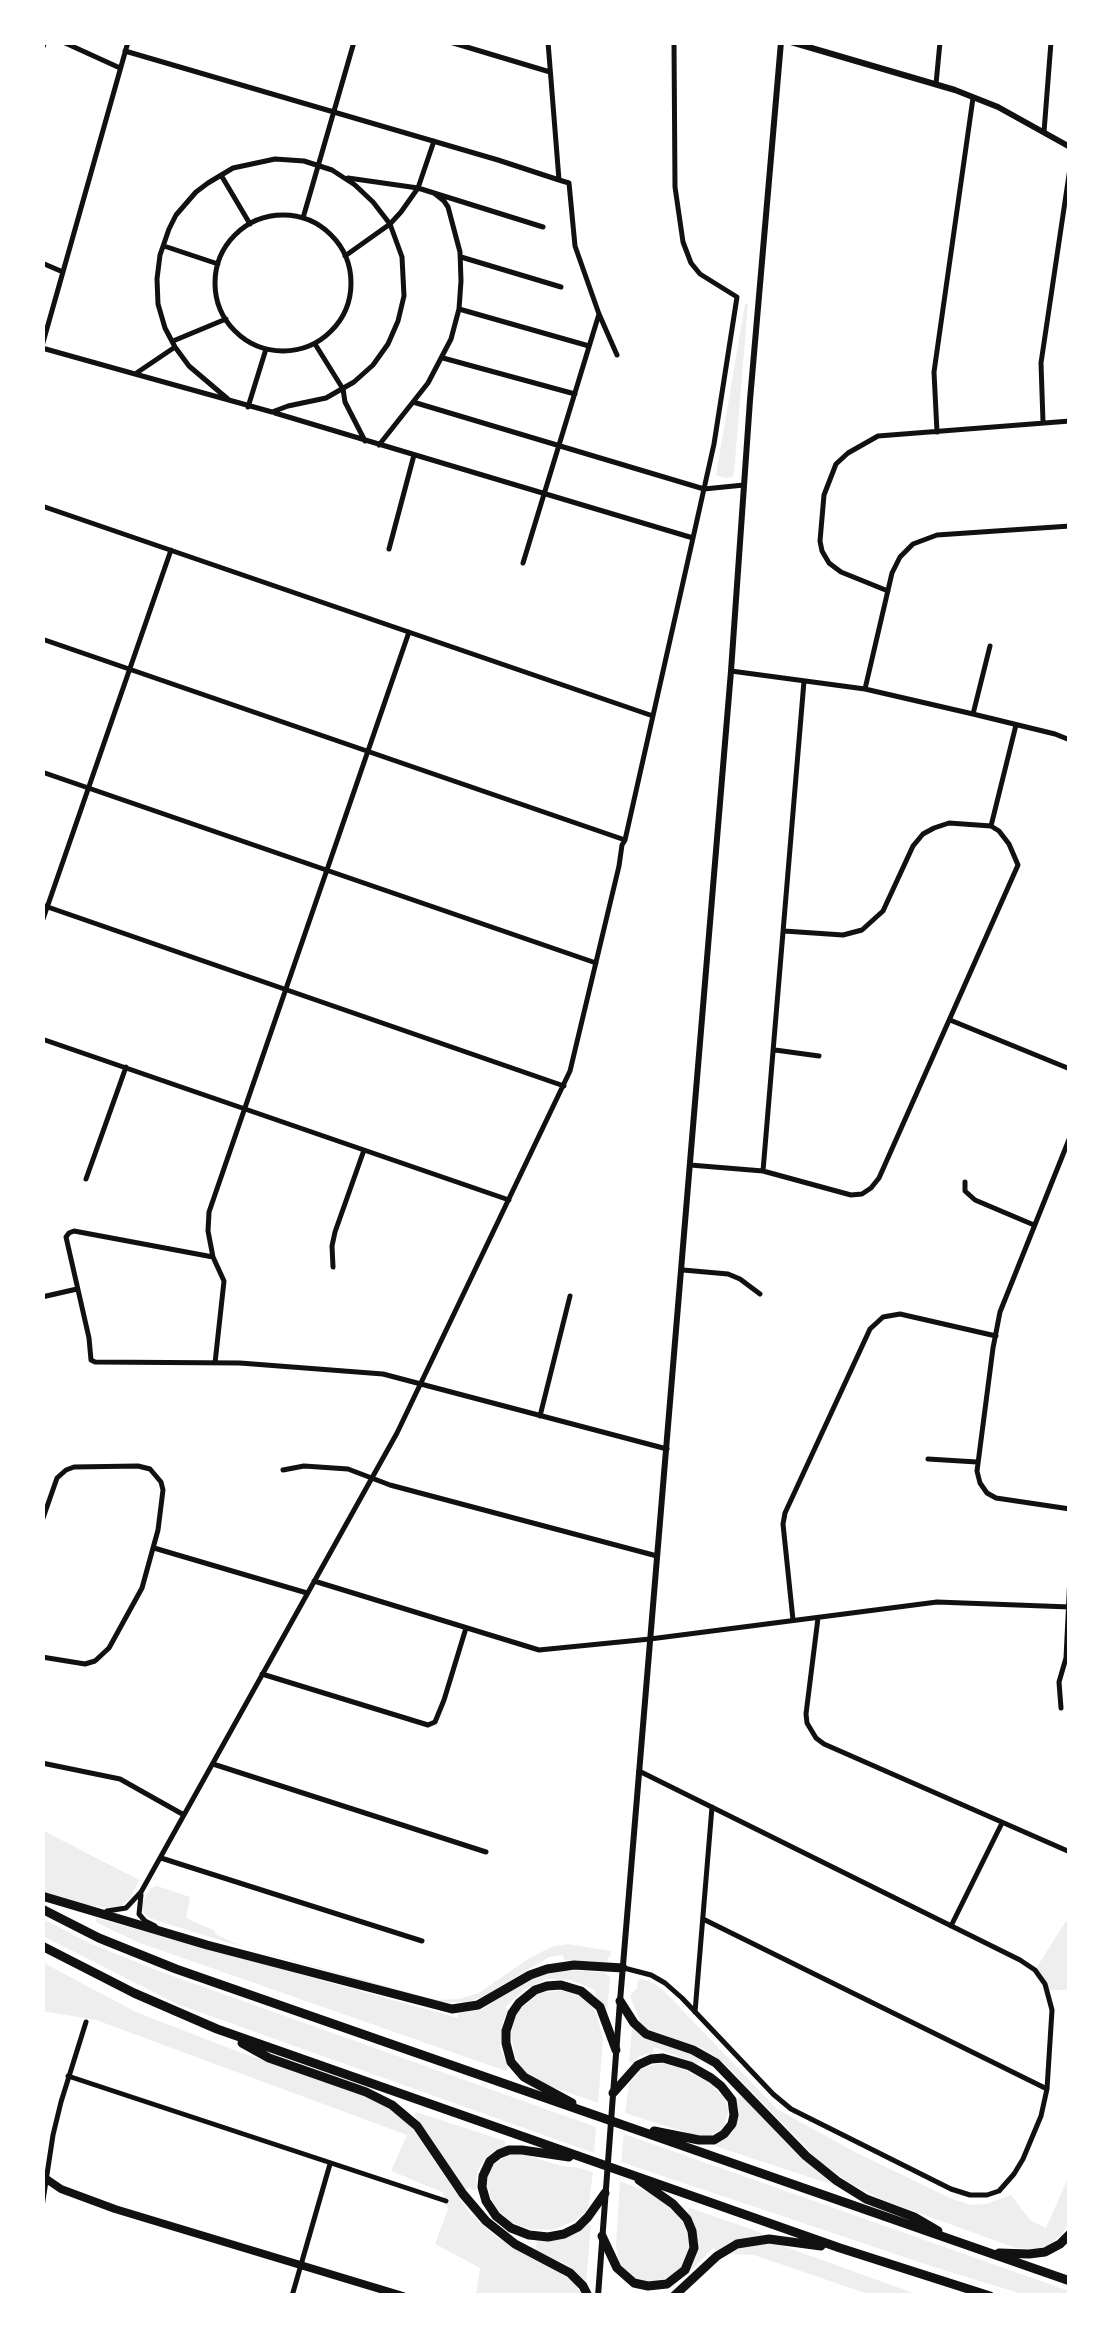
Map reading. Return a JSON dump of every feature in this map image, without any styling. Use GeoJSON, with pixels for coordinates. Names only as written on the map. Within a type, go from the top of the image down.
{"type":"FeatureCollection","features":[{"type":"Feature","properties":{"kind":"highway"},"geometry":{"type":"LineString","coordinates":[[42,1896],[452,2009],[478,2005],[530,1974],[546,1969],[623,1968]]}},
{"type":"Feature","properties":{"kind":"highway"},"geometry":{"type":"LineString","coordinates":[[42,1909],[161,1963],[1070,2282]]}},
{"type":"Feature","properties":{"kind":"highway"},"geometry":{"type":"LineString","coordinates":[[42,1946],[134,1993],[218,2029],[840,2248],[990,2296]]}},
{"type":"Feature","properties":{"kind":"highway"},"geometry":{"type":"LineString","coordinates":[[592,2114],[518,2072],[506,2043],[509,2019],[519,2002],[534,1990],[568,1986],[586,1994],[600,2007],[616,2050]]}},
{"type":"Feature","properties":{"kind":"highway"},"geometry":{"type":"LineString","coordinates":[[620,2001],[634,2024],[646,2034],[694,2050],[716,2063],[806,2156],[836,2181],[958,2242]]}},
{"type":"Feature","properties":{"kind":"highway"},"geometry":{"type":"LineString","coordinates":[[218,2029],[269,2058],[392,2105],[417,2126],[486,2221],[516,2244],[570,2273],[588,2296]]}},
{"type":"Feature","properties":{"kind":"highway"},"geometry":{"type":"LineString","coordinates":[[613,2092],[638,2065],[662,2058],[690,2066],[711,2078],[726,2091],[733,2105],[730,2127],[714,2140],[628,2127]]}},
{"type":"Feature","properties":{"kind":"highway"},"geometry":{"type":"LineString","coordinates":[[590,2160],[522,2150],[504,2152],[484,2170],[482,2187],[486,2201],[511,2228],[548,2237],[578,2227],[606,2193]]}},
{"type":"Feature","properties":{"kind":"highway"},"geometry":{"type":"LineString","coordinates":[[602,2236],[620,2272],[641,2285],[660,2286],[672,2281],[691,2259],[694,2236],[687,2218],[628,2173]]}},
{"type":"Feature","properties":{"kind":"highway"},"geometry":{"type":"LineString","coordinates":[[988,2253],[1045,2252],[1070,2234]]}},
{"type":"Feature","properties":{"kind":"highway"},"geometry":{"type":"LineString","coordinates":[[674,2296],[717,2256],[746,2241],[769,2239],[840,2248]]}},
{"type":"Feature","properties":{"kind":"main road"},"geometry":{"type":"LineString","coordinates":[[598,2296],[781,42]]}},
{"type":"Feature","properties":{"kind":"main road"},"geometry":{"type":"LineString","coordinates":[[791,42],[936,84],[998,107],[1070,146]]}},
{"type":"Feature","properties":{"kind":"main road"},"geometry":{"type":"LineString","coordinates":[[44,2177],[61,2189],[114,2209],[403,2296]]}},
{"type":"Feature","properties":{"kind":"street"},"geometry":{"type":"LineString","coordinates":[[63,42],[120,68]]}},
{"type":"Feature","properties":{"kind":"street"},"geometry":{"type":"LineString","coordinates":[[128,42],[42,347],[694,538]]}},
{"type":"Feature","properties":{"kind":"street"},"geometry":{"type":"LineString","coordinates":[[303,218],[354,42]]}},
{"type":"Feature","properties":{"kind":"street"},"geometry":{"type":"LineString","coordinates":[[450,42],[550,72]]}},
{"type":"Feature","properties":{"kind":"street"},"geometry":{"type":"LineString","coordinates":[[548,42],[559,180]]}},
{"type":"Feature","properties":{"kind":"street"},"geometry":{"type":"LineString","coordinates":[[82,1910],[112,1912],[130,1906],[161,1858],[421,1384],[570,1070],[694,538],[714,444],[737,297],[700,274],[684,242],[675,187],[674,42]]}},
{"type":"Feature","properties":{"kind":"street"},"geometry":{"type":"LineString","coordinates":[[936,84],[940,42]]}},
{"type":"Feature","properties":{"kind":"street"},"geometry":{"type":"LineString","coordinates":[[1044,132],[1051,42]]}},
{"type":"Feature","properties":{"kind":"street"},"geometry":{"type":"LineString","coordinates":[[126,51],[569,183],[575,246],[617,356]]}},
{"type":"Feature","properties":{"kind":"street"},"geometry":{"type":"LineString","coordinates":[[936,432],[934,372],[973,98]]}},
{"type":"Feature","properties":{"kind":"street"},"geometry":{"type":"LineString","coordinates":[[345,256],[390,224],[418,188],[434,142]]}},
{"type":"Feature","properties":{"kind":"street"},"geometry":{"type":"LineString","coordinates":[[229,400],[189,366],[173,344],[162,316],[157,292],[158,267],[169,229],[196,192],[220,174],[275,159],[317,165],[365,192],[390,224],[404,270],[404,296],[388,344],[373,365],[326,398],[272,412]]}},
{"type":"Feature","properties":{"kind":"street"},"geometry":{"type":"LineString","coordinates":[[1043,422],[1041,363],[1070,168]]}},
{"type":"Feature","properties":{"kind":"street"},"geometry":{"type":"LineString","coordinates":[[220,174],[250,224]]}},
{"type":"Feature","properties":{"kind":"street"},"geometry":{"type":"LineString","coordinates":[[345,178],[418,188],[543,227]]}},
{"type":"Feature","properties":{"kind":"street"},"geometry":{"type":"LineString","coordinates":[[379,445],[443,358],[459,309],[461,257],[448,207],[434,193]]}},
{"type":"Feature","properties":{"kind":"street"},"geometry":{"type":"LineString","coordinates":[[271,216],[303,218],[328,232],[345,256],[352,280],[348,306],[335,328],[315,344],[296,350],[266,349],[244,338],[226,319],[216,288],[218,264],[233,238],[250,224],[271,216]]}},
{"type":"Feature","properties":{"kind":"street"},"geometry":{"type":"LineString","coordinates":[[163,246],[218,264]]}},
{"type":"Feature","properties":{"kind":"street"},"geometry":{"type":"LineString","coordinates":[[461,257],[561,287]]}},
{"type":"Feature","properties":{"kind":"street"},"geometry":{"type":"LineString","coordinates":[[42,263],[63,272]]}},
{"type":"Feature","properties":{"kind":"street"},"geometry":{"type":"LineString","coordinates":[[459,309],[589,346]]}},
{"type":"Feature","properties":{"kind":"street"},"geometry":{"type":"LineString","coordinates":[[523,563],[599,314]]}},
{"type":"Feature","properties":{"kind":"street"},"geometry":{"type":"LineString","coordinates":[[135,374],[173,344],[226,319]]}},
{"type":"Feature","properties":{"kind":"street"},"geometry":{"type":"LineString","coordinates":[[315,344],[343,389],[345,402],[365,441]]}},
{"type":"Feature","properties":{"kind":"street"},"geometry":{"type":"LineString","coordinates":[[248,406],[266,349]]}},
{"type":"Feature","properties":{"kind":"street"},"geometry":{"type":"LineString","coordinates":[[443,358],[576,394]]}},
{"type":"Feature","properties":{"kind":"street"},"geometry":{"type":"LineString","coordinates":[[413,402],[704,489],[744,484]]}},
{"type":"Feature","properties":{"kind":"street"},"geometry":{"type":"LineString","coordinates":[[888,591],[829,563],[820,540],[824,496],[836,464],[878,436],[1070,421]]}},
{"type":"Feature","properties":{"kind":"street"},"geometry":{"type":"LineString","coordinates":[[389,548],[414,455]]}},
{"type":"Feature","properties":{"kind":"street"},"geometry":{"type":"LineString","coordinates":[[42,506],[654,716]]}},
{"type":"Feature","properties":{"kind":"street"},"geometry":{"type":"LineString","coordinates":[[865,689],[892,574],[900,557],[913,544],[928,537],[1070,526]]}},
{"type":"Feature","properties":{"kind":"street"},"geometry":{"type":"LineString","coordinates":[[42,922],[171,550]]}},
{"type":"Feature","properties":{"kind":"street"},"geometry":{"type":"LineString","coordinates":[[215,1363],[224,1280],[213,1257],[208,1231],[210,1212],[409,632]]}},
{"type":"Feature","properties":{"kind":"street"},"geometry":{"type":"LineString","coordinates":[[42,639],[625,840]]}},
{"type":"Feature","properties":{"kind":"street"},"geometry":{"type":"LineString","coordinates":[[973,714],[990,646]]}},
{"type":"Feature","properties":{"kind":"street"},"geometry":{"type":"LineString","coordinates":[[731,671],[865,689],[1070,740]]}},
{"type":"Feature","properties":{"kind":"street"},"geometry":{"type":"LineString","coordinates":[[763,1171],[804,681]]}},
{"type":"Feature","properties":{"kind":"street"},"geometry":{"type":"LineString","coordinates":[[991,826],[1016,724]]}},
{"type":"Feature","properties":{"kind":"street"},"geometry":{"type":"LineString","coordinates":[[42,772],[596,963]]}},
{"type":"Feature","properties":{"kind":"street"},"geometry":{"type":"LineString","coordinates":[[690,1165],[763,1171],[851,1194],[862,1194],[871,1188],[879,1178],[1018,864],[1009,844],[991,826],[949,823],[924,834],[913,846],[883,911],[862,930],[843,935],[784,931]]}},
{"type":"Feature","properties":{"kind":"street"},"geometry":{"type":"LineString","coordinates":[[45,906],[564,1086]]}},
{"type":"Feature","properties":{"kind":"street"},"geometry":{"type":"LineString","coordinates":[[950,1020],[1070,1069]]}},
{"type":"Feature","properties":{"kind":"street"},"geometry":{"type":"LineString","coordinates":[[42,1039],[509,1200]]}},
{"type":"Feature","properties":{"kind":"street"},"geometry":{"type":"LineString","coordinates":[[774,1050],[819,1056]]}},
{"type":"Feature","properties":{"kind":"street"},"geometry":{"type":"LineString","coordinates":[[86,1179],[126,1067]]}},
{"type":"Feature","properties":{"kind":"street"},"geometry":{"type":"LineString","coordinates":[[1070,1136],[1004,1301],[977,1462],[980,1483],[996,1498],[1070,1509]]}},
{"type":"Feature","properties":{"kind":"street"},"geometry":{"type":"LineString","coordinates":[[333,1267],[335,1232],[364,1150]]}},
{"type":"Feature","properties":{"kind":"street"},"geometry":{"type":"LineString","coordinates":[[965,1182],[966,1191],[975,1200],[1034,1225]]}},
{"type":"Feature","properties":{"kind":"street"},"geometry":{"type":"LineString","coordinates":[[213,1257],[74,1232],[66,1237],[89,1338],[90,1360],[240,1363],[382,1374],[667,1449]]}},
{"type":"Feature","properties":{"kind":"street"},"geometry":{"type":"LineString","coordinates":[[682,1270],[728,1274],[760,1294]]}},
{"type":"Feature","properties":{"kind":"street"},"geometry":{"type":"LineString","coordinates":[[42,1297],[78,1289]]}},
{"type":"Feature","properties":{"kind":"street"},"geometry":{"type":"LineString","coordinates":[[540,1416],[570,1296]]}},
{"type":"Feature","properties":{"kind":"street"},"geometry":{"type":"LineString","coordinates":[[793,1620],[784,1514],[870,1329],[883,1317],[900,1314],[996,1336]]}},
{"type":"Feature","properties":{"kind":"street"},"geometry":{"type":"LineString","coordinates":[[928,1459],[977,1462]]}},
{"type":"Feature","properties":{"kind":"street"},"geometry":{"type":"LineString","coordinates":[[42,1521],[57,1478],[74,1467],[150,1469],[163,1490],[154,1548],[142,1588],[109,1648],[100,1658],[84,1664],[42,1657]]}},
{"type":"Feature","properties":{"kind":"street"},"geometry":{"type":"LineString","coordinates":[[283,1470],[336,1467],[657,1556]]}},
{"type":"Feature","properties":{"kind":"street"},"geometry":{"type":"LineString","coordinates":[[154,1548],[307,1593]]}},
{"type":"Feature","properties":{"kind":"street"},"geometry":{"type":"LineString","coordinates":[[1060,1708],[1070,1576]]}},
{"type":"Feature","properties":{"kind":"street"},"geometry":{"type":"LineString","coordinates":[[314,1580],[539,1650],[937,1602],[1069,1607]]}},
{"type":"Feature","properties":{"kind":"street"},"geometry":{"type":"LineString","coordinates":[[818,1617],[806,1714],[816,1738],[1070,1852]]}},
{"type":"Feature","properties":{"kind":"street"},"geometry":{"type":"LineString","coordinates":[[262,1674],[428,1725],[435,1722],[444,1700],[466,1628]]}},
{"type":"Feature","properties":{"kind":"street"},"geometry":{"type":"LineString","coordinates":[[42,1763],[120,1779],[184,1815]]}},
{"type":"Feature","properties":{"kind":"street"},"geometry":{"type":"LineString","coordinates":[[212,1764],[486,1852]]}},
{"type":"Feature","properties":{"kind":"street"},"geometry":{"type":"LineString","coordinates":[[623,1968],[651,1974],[665,1983],[773,2094],[798,2114],[962,2194],[987,2195],[999,2191],[1023,2159],[1047,2089],[1052,2010],[1045,1984],[1035,1970],[640,1770]]}},
{"type":"Feature","properties":{"kind":"street"},"geometry":{"type":"LineString","coordinates":[[695,2012],[712,1806]]}},
{"type":"Feature","properties":{"kind":"street"},"geometry":{"type":"LineString","coordinates":[[951,1926],[1002,1823]]}},
{"type":"Feature","properties":{"kind":"street"},"geometry":{"type":"LineString","coordinates":[[161,1858],[422,1941]]}},
{"type":"Feature","properties":{"kind":"street"},"geometry":{"type":"LineString","coordinates":[[141,1892],[138,1911],[142,1918],[178,1936]]}},
{"type":"Feature","properties":{"kind":"street"},"geometry":{"type":"LineString","coordinates":[[703,1919],[1047,2089]]}},
{"type":"Feature","properties":{"kind":"street"},"geometry":{"type":"LineString","coordinates":[[42,2207],[53,2135],[86,2022]]}},
{"type":"Feature","properties":{"kind":"street"},"geometry":{"type":"LineString","coordinates":[[68,2076],[446,2201]]}},
{"type":"Feature","properties":{"kind":"street"},"geometry":{"type":"LineString","coordinates":[[292,2296],[330,2163]]}},
{"type":"Feature","properties":{"kind":"shaded area"},"geometry":{"type":"Polygon","coordinates":[[[745,304],[734,473],[725,478],[716,475],[745,304]]]}},
{"type":"Feature","properties":{"kind":"shaded area"},"geometry":{"type":"Polygon","coordinates":[[[42,1830],[139,1880],[130,1898],[121,1906],[110,1908],[74,1903],[43,1892],[42,1830]]]}},
{"type":"Feature","properties":{"kind":"shaded area"},"geometry":{"type":"Polygon","coordinates":[[[157,1886],[190,1897],[186,1918],[241,1946],[437,2000],[479,1993],[551,1947],[568,1944],[611,1951],[608,1961],[602,1962],[564,1960],[563,1955],[549,1957],[484,1996],[468,2002],[436,2002],[213,1938],[149,1918],[140,1905],[151,1888],[157,1886]]]}},
{"type":"Feature","properties":{"kind":"shaded area"},"geometry":{"type":"Polygon","coordinates":[[[96,1918],[458,2018],[458,2013],[483,2009],[535,1976],[560,1970],[603,1972],[610,1977],[607,2011],[595,1990],[571,1980],[547,1979],[525,1989],[505,2007],[508,2010],[500,2047],[506,2071],[137,1942],[96,1922],[96,1918]]]}},
{"type":"Feature","properties":{"kind":"shaded area"},"geometry":{"type":"Polygon","coordinates":[[[43,1919],[156,1970],[596,2127],[594,2153],[177,2004],[43,1936],[43,1919]]]}},
{"type":"Feature","properties":{"kind":"shaded area"},"geometry":{"type":"Polygon","coordinates":[[[1066,1921],[1069,1990],[1047,1990],[1035,1970],[1066,1921]]]}},
{"type":"Feature","properties":{"kind":"shaded area"},"geometry":{"type":"Polygon","coordinates":[[[42,1962],[136,2012],[372,2098],[391,2109],[410,2125],[471,2215],[495,2236],[573,2282],[582,2294],[476,2295],[480,2268],[435,2244],[448,2209],[442,2192],[391,2171],[407,2135],[96,2020],[43,2011],[42,1962]]]}},
{"type":"Feature","properties":{"kind":"shaded area"},"geometry":{"type":"Polygon","coordinates":[[[642,1979],[668,1995],[777,2109],[950,2198],[970,2205],[1011,2195],[1030,2220],[1046,2228],[1069,2176],[1069,2221],[1062,2234],[1048,2246],[1016,2248],[883,2200],[851,2184],[820,2162],[723,2062],[702,2048],[638,2023],[630,1996],[642,1979]]]}},
{"type":"Feature","properties":{"kind":"shaded area"},"geometry":{"type":"Polygon","coordinates":[[[565,1990],[587,1999],[597,2015],[603,2040],[598,2103],[541,2083],[524,2071],[515,2056],[511,2033],[517,2012],[539,1993],[565,1990]]]}},
{"type":"Feature","properties":{"kind":"shaded area"},"geometry":{"type":"Polygon","coordinates":[[[632,2029],[644,2038],[702,2060],[697,2064],[654,2047],[653,2053],[640,2056],[632,2064],[632,2029]]]}},
{"type":"Feature","properties":{"kind":"shaded area"},"geometry":{"type":"Polygon","coordinates":[[[662,2063],[707,2081],[724,2098],[729,2111],[723,2127],[710,2136],[697,2136],[625,2113],[629,2084],[638,2069],[662,2063]]]}},
{"type":"Feature","properties":{"kind":"shaded area"},"geometry":{"type":"Polygon","coordinates":[[[742,2095],[833,2185],[712,2145],[733,2132],[738,2117],[737,2100],[742,2095]]]}},
{"type":"Feature","properties":{"kind":"shaded area"},"geometry":{"type":"Polygon","coordinates":[[[416,2112],[505,2141],[505,2147],[484,2159],[477,2172],[476,2190],[465,2190],[414,2115],[416,2112]]]}},
{"type":"Feature","properties":{"kind":"shaded area"},"geometry":{"type":"Polygon","coordinates":[[[624,2134],[1069,2291],[1069,2295],[1025,2295],[621,2162],[624,2134]]]}},
{"type":"Feature","properties":{"kind":"shaded area"},"geometry":{"type":"Polygon","coordinates":[[[509,2154],[593,2172],[586,2212],[552,2230],[530,2229],[510,2222],[494,2206],[486,2183],[492,2166],[509,2154]]]}},
{"type":"Feature","properties":{"kind":"shaded area"},"geometry":{"type":"Polygon","coordinates":[[[620,2181],[649,2193],[674,2211],[689,2231],[690,2251],[683,2266],[668,2278],[652,2282],[635,2278],[619,2263],[616,2245],[620,2181]]]}},
{"type":"Feature","properties":{"kind":"shaded area"},"geometry":{"type":"Polygon","coordinates":[[[690,2208],[762,2233],[716,2251],[713,2248],[691,2271],[697,2243],[687,2211],[690,2208]]]}},
{"type":"Feature","properties":{"kind":"shaded area"},"geometry":{"type":"Polygon","coordinates":[[[591,2225],[586,2283],[567,2265],[535,2250],[537,2241],[575,2234],[591,2225]]]}},
{"type":"Feature","properties":{"kind":"shaded area"},"geometry":{"type":"Polygon","coordinates":[[[772,2242],[919,2295],[871,2295],[754,2255],[726,2254],[750,2244],[772,2242]]]}}]}
